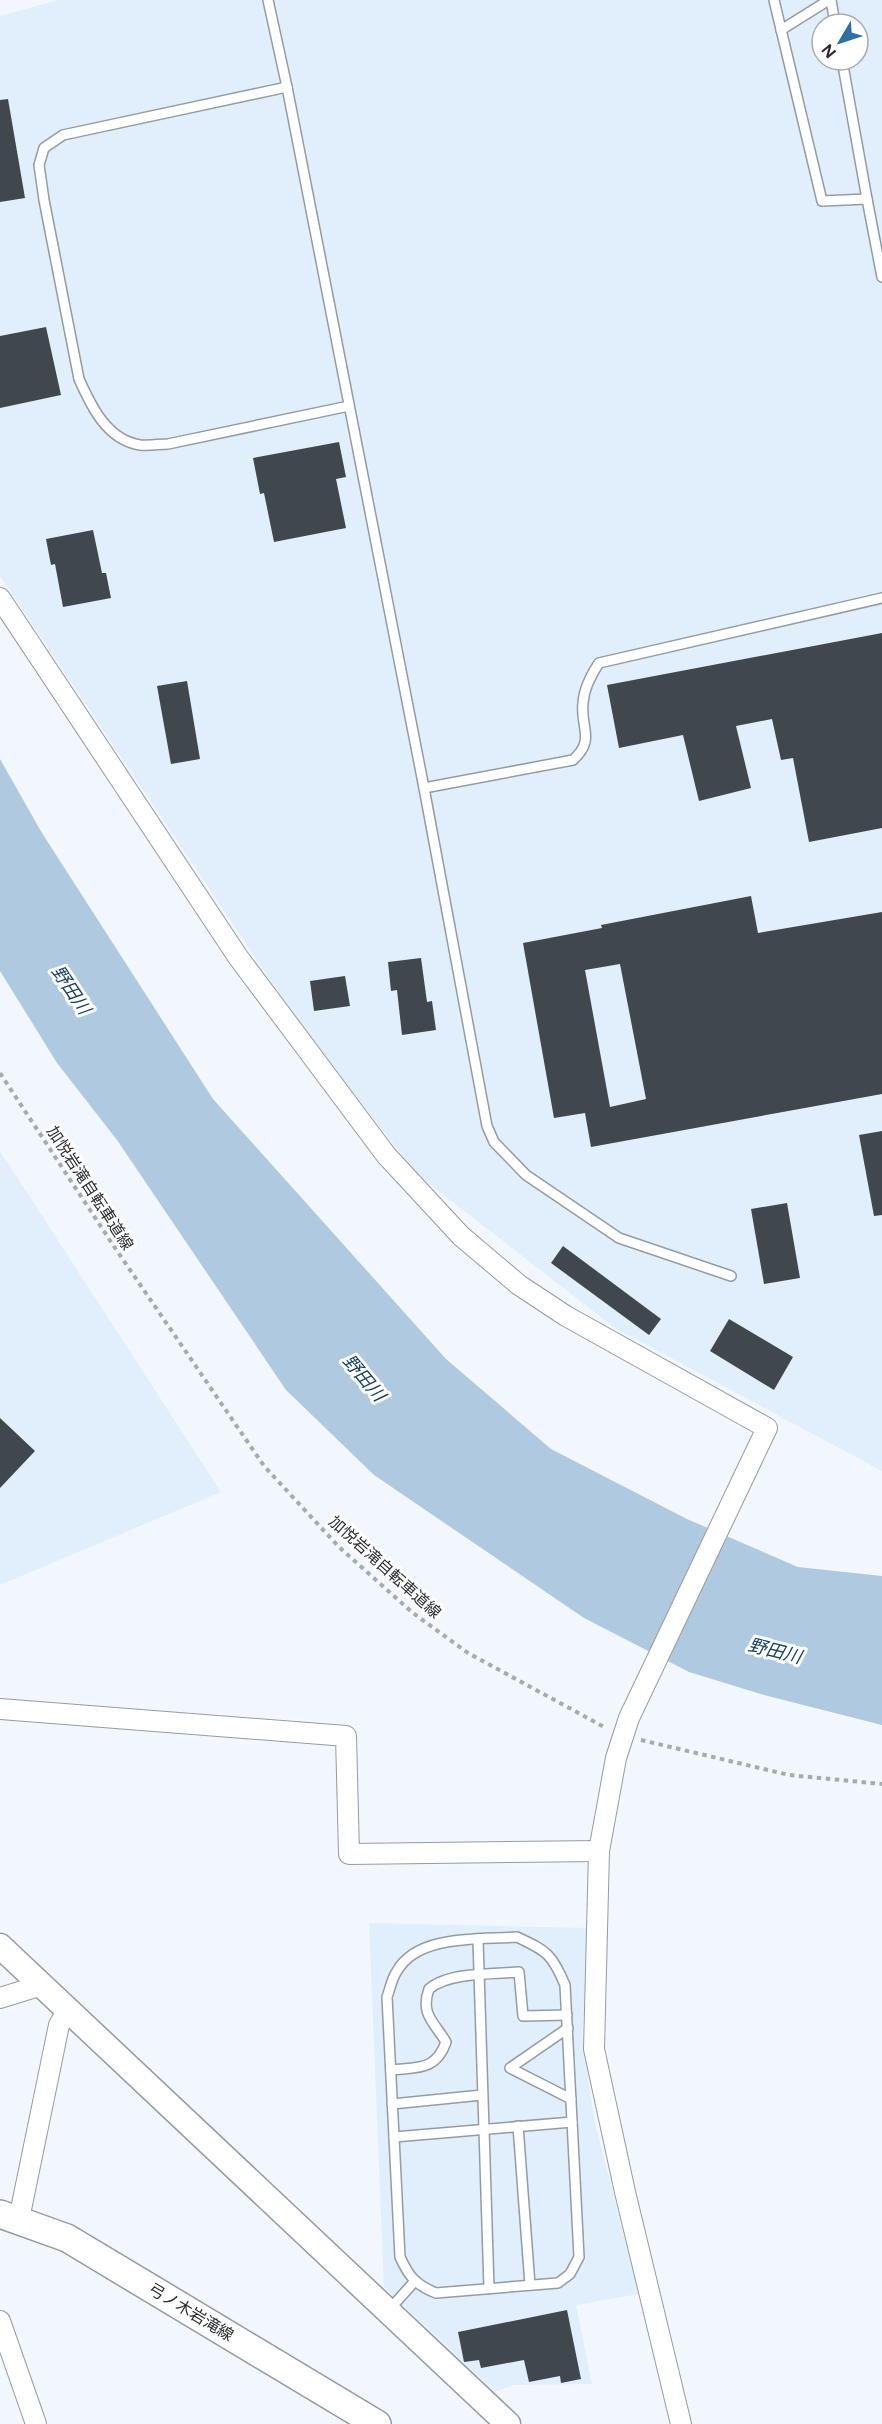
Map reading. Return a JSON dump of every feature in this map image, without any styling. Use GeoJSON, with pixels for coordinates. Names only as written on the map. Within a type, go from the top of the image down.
{"type":"FeatureCollection","features":[{"type":"Feature","properties":{"kind":"main road","name":"弓ノ木岩滝線"},"geometry":{"type":"LineString","coordinates":[[5,2219],[67,2238],[370,2422]]}},
{"type":"Feature","properties":{"kind":"street"},"geometry":{"type":"LineString","coordinates":[[0,598],[238,957],[386,1155],[461,1236],[519,1286],[566,1316],[767,1428],[626,1727],[616,1758],[599,1851],[594,2049],[625,2193],[681,2424]]}},
{"type":"Feature","properties":{"kind":"street"},"geometry":{"type":"LineString","coordinates":[[0,1708],[346,1736],[348,1854],[599,1851]]}},
{"type":"Feature","properties":{"kind":"street"},"geometry":{"type":"LineString","coordinates":[[0,1946],[508,2424]]}},
{"type":"Feature","properties":{"kind":"street"},"geometry":{"type":"LineString","coordinates":[[0,1998],[42,1985]]}},
{"type":"Feature","properties":{"kind":"street"},"geometry":{"type":"LineString","coordinates":[[5,2219],[59,2025],[68,2010]]}},
{"type":"Feature","properties":{"kind":"street"},"geometry":{"type":"LineString","coordinates":[[0,2321],[36,2424]]}},
{"type":"Feature","properties":{"kind":"lane"},"geometry":{"type":"LineString","coordinates":[[268,0],[424,788],[487,1126],[494,1142],[526,1175],[619,1238],[731,1276]]}},
{"type":"Feature","properties":{"kind":"lane"},"geometry":{"type":"LineString","coordinates":[[774,0],[822,201],[867,199]]}},
{"type":"Feature","properties":{"kind":"lane"},"geometry":{"type":"LineString","coordinates":[[781,30],[830,0]]}},
{"type":"Feature","properties":{"kind":"lane"},"geometry":{"type":"LineString","coordinates":[[844,72],[882,277]]}},
{"type":"Feature","properties":{"kind":"lane"},"geometry":{"type":"LineString","coordinates":[[287,87],[63,135],[44,148],[39,165],[44,200],[79,379],[90,405],[106,426],[120,437],[140,445],[168,444],[349,406]]}},
{"type":"Feature","properties":{"kind":"lane"},"geometry":{"type":"LineString","coordinates":[[424,788],[573,760],[583,751],[586,741],[583,703],[589,680],[599,663],[882,598]]}},
{"type":"Feature","properties":{"kind":"lane"},"geometry":{"type":"LineString","coordinates":[[517,1937],[546,1951],[565,1985],[579,2257],[570,2274],[558,2283],[436,2293],[420,2287],[407,2273],[400,2257],[387,1997],[397,1970],[415,1952],[439,1942],[478,1940],[517,1937]]}},
{"type":"Feature","properties":{"kind":"lane"},"geometry":{"type":"LineString","coordinates":[[478,1940],[489,2288]]}},
{"type":"Feature","properties":{"kind":"lane"},"geometry":{"type":"LineString","coordinates":[[391,2070],[424,2067],[436,2061],[442,2054],[446,2042],[430,2020],[425,2008],[429,1989],[444,1981],[519,1972],[523,2016],[567,2015]]}},
{"type":"Feature","properties":{"kind":"lane"},"geometry":{"type":"LineString","coordinates":[[568,2028],[510,2068],[571,2099]]}},
{"type":"Feature","properties":{"kind":"lane"},"geometry":{"type":"LineString","coordinates":[[392,2104],[482,2095]]}},
{"type":"Feature","properties":{"kind":"lane"},"geometry":{"type":"LineString","coordinates":[[394,2137],[572,2122]]}},
{"type":"Feature","properties":{"kind":"lane"},"geometry":{"type":"LineString","coordinates":[[518,2126],[530,2285]]}},
{"type":"Feature","properties":{"kind":"lane"},"geometry":{"type":"LineString","coordinates":[[388,2311],[415,2281]]}},
{"type":"Feature","properties":{"kind":"path","name":"加悦岩滝自転車道線"},"geometry":{"type":"LineString","coordinates":[[0,1073],[113,1245],[264,1466],[332,1539],[413,1613],[468,1653],[626,1727],[789,1775],[882,1784]]}},
{"type":"Feature","properties":{"kind":"shaded area"},"geometry":{"type":"Polygon","coordinates":[[[58,0],[882,0],[882,1471],[615,1328],[419,1176],[307,1035],[0,576],[0,16],[58,0]]]}},
{"type":"Feature","properties":{"kind":"shaded area"},"geometry":{"type":"Polygon","coordinates":[[[0,1151],[221,1492],[0,1585],[0,1151]]]}},
{"type":"Feature","properties":{"kind":"shaded area"},"geometry":{"type":"Polygon","coordinates":[[[369,1923],[591,1928],[582,2034],[594,2119],[639,2294],[576,2305],[592,2384],[514,2385],[495,2392],[384,2287],[369,1923]]]}},
{"type":"Feature","properties":{"kind":"water","name":"野田川"},"geometry":{"type":"Polygon","coordinates":[[[0,759],[42,833],[213,1099],[446,1359],[551,1449],[687,1519],[798,1567],[882,1576],[882,1725],[764,1695],[689,1672],[584,1618],[374,1475],[286,1390],[117,1140],[57,1063],[0,971],[0,759]]]}},
{"type":"Feature","properties":{"kind":"building"},"geometry":{"type":"Polygon","coordinates":[[[8,99],[25,198],[0,202],[0,100],[8,99]]]}},
{"type":"Feature","properties":{"kind":"building"},"geometry":{"type":"Polygon","coordinates":[[[46,327],[61,395],[0,408],[0,336],[46,327]]]}},
{"type":"Feature","properties":{"kind":"building"},"geometry":{"type":"Polygon","coordinates":[[[339,442],[346,477],[336,479],[346,528],[274,542],[264,493],[260,494],[253,458],[339,442]]]}},
{"type":"Feature","properties":{"kind":"building"},"geometry":{"type":"Polygon","coordinates":[[[93,530],[102,573],[106,573],[111,598],[63,607],[55,564],[51,565],[46,539],[93,530]]]}},
{"type":"Feature","properties":{"kind":"building"},"geometry":{"type":"Polygon","coordinates":[[[882,633],[882,828],[809,842],[793,758],[781,760],[772,719],[736,726],[751,788],[699,801],[683,735],[619,748],[607,685],[882,633]]]}},
{"type":"Feature","properties":{"kind":"building"},"geometry":{"type":"Polygon","coordinates":[[[187,681],[200,759],[171,764],[157,686],[187,681]]]}},
{"type":"Feature","properties":{"kind":"building"},"geometry":{"type":"Polygon","coordinates":[[[751,896],[758,933],[882,912],[882,1094],[591,1147],[585,1113],[554,1118],[523,943],[602,928],[601,925],[751,896]],[[620,964],[585,970],[610,1107],[646,1099],[620,964]]]}},
{"type":"Feature","properties":{"kind":"building"},"geometry":{"type":"Polygon","coordinates":[[[421,958],[427,1002],[432,1001],[436,1030],[402,1035],[397,990],[391,991],[388,962],[421,958]]]}},
{"type":"Feature","properties":{"kind":"building"},"geometry":{"type":"Polygon","coordinates":[[[345,976],[350,1006],[314,1011],[310,981],[345,976]]]}},
{"type":"Feature","properties":{"kind":"building"},"geometry":{"type":"Polygon","coordinates":[[[882,1131],[882,1215],[874,1216],[859,1135],[882,1131]]]}},
{"type":"Feature","properties":{"kind":"building"},"geometry":{"type":"Polygon","coordinates":[[[787,1203],[800,1278],[764,1284],[751,1209],[787,1203]]]}},
{"type":"Feature","properties":{"kind":"building"},"geometry":{"type":"Polygon","coordinates":[[[563,1246],[661,1319],[649,1335],[551,1263],[563,1246]]]}},
{"type":"Feature","properties":{"kind":"building"},"geometry":{"type":"Polygon","coordinates":[[[729,1319],[793,1357],[774,1390],[710,1351],[729,1319]]]}},
{"type":"Feature","properties":{"kind":"building"},"geometry":{"type":"Polygon","coordinates":[[[0,1418],[35,1451],[0,1488],[0,1418]]]}},
{"type":"Feature","properties":{"kind":"building"},"geometry":{"type":"Polygon","coordinates":[[[567,2310],[581,2379],[561,2383],[560,2376],[529,2382],[524,2360],[481,2368],[479,2360],[464,2362],[458,2332],[567,2310]]]}}]}
